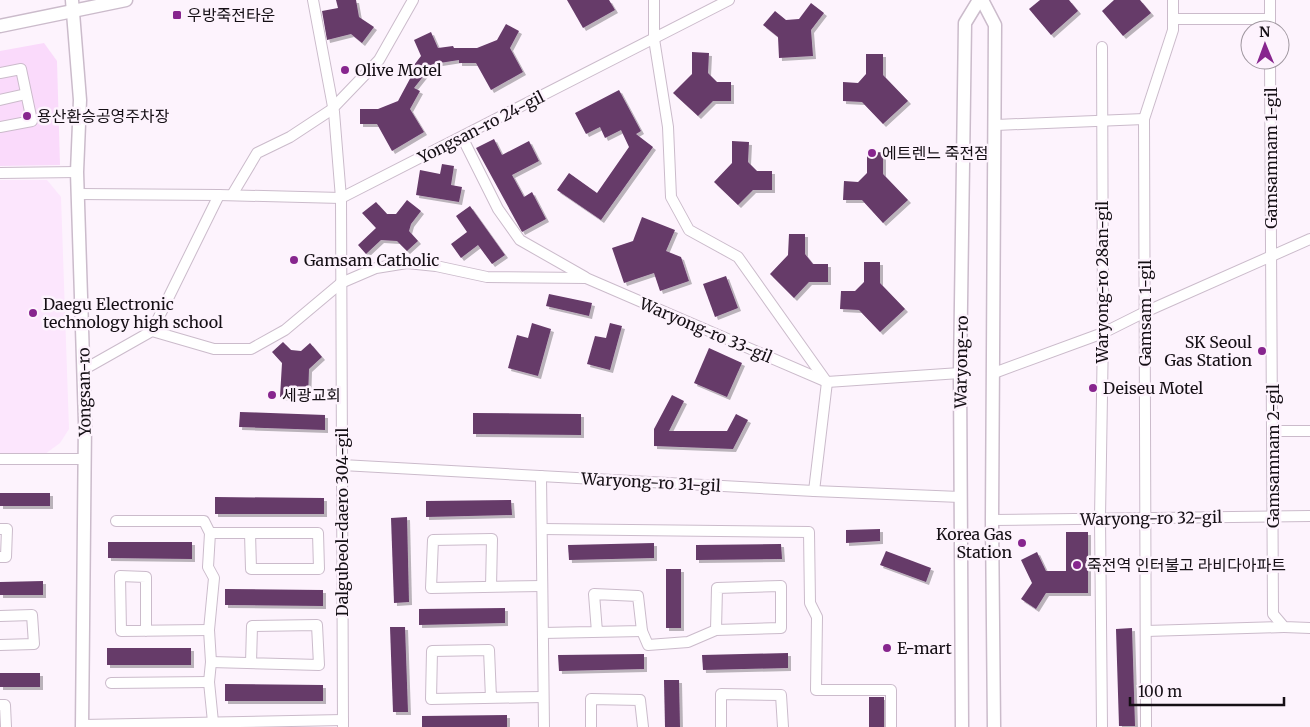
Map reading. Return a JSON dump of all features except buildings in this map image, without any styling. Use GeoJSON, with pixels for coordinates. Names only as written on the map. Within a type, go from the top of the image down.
{"type":"FeatureCollection","features":[{"type":"Feature","properties":{"kind":"main road"},"geometry":{"type":"LineString","coordinates":[[0,26],[72,6],[126,0]]}},
{"type":"Feature","properties":{"kind":"main road","name":"Waryong-ro"},"geometry":{"type":"LineString","coordinates":[[962,727],[960,373],[965,23],[980,0],[995,24],[996,125],[992,520],[994,727]]}},
{"type":"Feature","properties":{"kind":"main road","name":"Yongsan-ro"},"geometry":{"type":"LineString","coordinates":[[72,6],[80,100],[77,172],[85,460],[82,726]]}},
{"type":"Feature","properties":{"kind":"street","name":"Dalgubeol-daero 304-gil"},"geometry":{"type":"LineString","coordinates":[[313,0],[333,108],[342,198],[343,724]]}},
{"type":"Feature","properties":{"kind":"street"},"geometry":{"type":"LineString","coordinates":[[232,195],[257,153],[290,137],[333,108],[379,60],[413,0]]}},
{"type":"Feature","properties":{"kind":"street"},"geometry":{"type":"LineString","coordinates":[[654,0],[654,38],[668,127],[671,197],[689,230],[738,256],[827,382],[814,491]]}},
{"type":"Feature","properties":{"kind":"street","name":"Yongsan-ro 24-gil"},"geometry":{"type":"LineString","coordinates":[[78,194],[342,198],[729,0]]}},
{"type":"Feature","properties":{"kind":"street","name":"Gamsam 1-gil"},"geometry":{"type":"LineString","coordinates":[[1146,727],[1144,119],[1173,30],[1173,0]]}},
{"type":"Feature","properties":{"kind":"street"},"geometry":{"type":"LineString","coordinates":[[1270,0],[1270,20]]}},
{"type":"Feature","properties":{"kind":"street"},"geometry":{"type":"LineString","coordinates":[[1173,19],[1240,23]]}},
{"type":"Feature","properties":{"kind":"street","name":"Waryong-ro 28an-gil"},"geometry":{"type":"LineString","coordinates":[[1102,47],[1103,333],[1100,518],[1102,727]]}},
{"type":"Feature","properties":{"kind":"street"},"geometry":{"type":"LineString","coordinates":[[0,73],[21,69],[32,121],[0,127]]}},
{"type":"Feature","properties":{"kind":"street","name":"Gamsamnam 1-gil"},"geometry":{"type":"LineString","coordinates":[[1270,70],[1272,256]]}},
{"type":"Feature","properties":{"kind":"street"},"geometry":{"type":"LineString","coordinates":[[0,100],[26,94]]}},
{"type":"Feature","properties":{"kind":"street"},"geometry":{"type":"LineString","coordinates":[[996,125],[1144,119]]}},
{"type":"Feature","properties":{"kind":"street","name":"Waryong-ro 33-gil"},"geometry":{"type":"LineString","coordinates":[[462,137],[498,209],[520,240],[586,278],[827,382],[960,373]]}},
{"type":"Feature","properties":{"kind":"street"},"geometry":{"type":"LineString","coordinates":[[0,173],[77,172]]}},
{"type":"Feature","properties":{"kind":"street"},"geometry":{"type":"LineString","coordinates":[[83,370],[152,331],[219,195]]}},
{"type":"Feature","properties":{"kind":"street"},"geometry":{"type":"LineString","coordinates":[[994,373],[1103,333],[1145,312],[1310,239]]}},
{"type":"Feature","properties":{"kind":"street","name":"Gamsamnam 2-gil"},"geometry":{"type":"LineString","coordinates":[[1272,256],[1273,614],[1284,628]]}},
{"type":"Feature","properties":{"kind":"street","name":"Waryong-ro 33-gil"},"geometry":{"type":"LineString","coordinates":[[152,331],[214,349],[251,348],[285,330],[341,284],[376,268],[407,263],[436,266],[487,277],[586,278]]}},
{"type":"Feature","properties":{"kind":"street"},"geometry":{"type":"LineString","coordinates":[[1273,431],[1310,431]]}},
{"type":"Feature","properties":{"kind":"street"},"geometry":{"type":"LineString","coordinates":[[0,459],[85,460]]}},
{"type":"Feature","properties":{"kind":"street","name":"Waryong-ro 31-gil"},"geometry":{"type":"LineString","coordinates":[[342,465],[814,491],[960,497]]}},
{"type":"Feature","properties":{"kind":"street"},"geometry":{"type":"LineString","coordinates":[[541,476],[544,727]]}},
{"type":"Feature","properties":{"kind":"street","name":"Waryong-ro 32-gil"},"geometry":{"type":"LineString","coordinates":[[992,520],[1310,516]]}},
{"type":"Feature","properties":{"kind":"street"},"geometry":{"type":"LineString","coordinates":[[116,521],[204,521],[210,533],[208,567],[214,578],[209,630],[211,662],[209,682],[213,722]]}},
{"type":"Feature","properties":{"kind":"street"},"geometry":{"type":"LineString","coordinates":[[0,529],[7,530],[6,557],[0,557]]}},
{"type":"Feature","properties":{"kind":"street"},"geometry":{"type":"LineString","coordinates":[[542,529],[809,532],[810,602],[817,617],[816,690],[892,690],[891,727]]}},
{"type":"Feature","properties":{"kind":"street"},"geometry":{"type":"LineString","coordinates":[[210,533],[250,533],[318,533],[319,569],[251,569],[250,533]]}},
{"type":"Feature","properties":{"kind":"street"},"geometry":{"type":"LineString","coordinates":[[491,587],[492,540],[433,540],[431,588],[491,587],[542,586]]}},
{"type":"Feature","properties":{"kind":"street"},"geometry":{"type":"LineString","coordinates":[[146,631],[146,577],[120,576],[121,631],[146,631],[209,630]]}},
{"type":"Feature","properties":{"kind":"street"},"geometry":{"type":"LineString","coordinates":[[597,632],[594,594],[638,596],[642,631],[648,646],[688,642],[716,630],[781,628],[782,586],[717,588],[716,630]]}},
{"type":"Feature","properties":{"kind":"street"},"geometry":{"type":"LineString","coordinates":[[0,616],[32,615],[34,644],[0,645]]}},
{"type":"Feature","properties":{"kind":"street"},"geometry":{"type":"LineString","coordinates":[[211,662],[319,665],[317,625],[252,626],[251,663]]}},
{"type":"Feature","properties":{"kind":"street"},"geometry":{"type":"LineString","coordinates":[[1146,631],[1310,628]]}},
{"type":"Feature","properties":{"kind":"street"},"geometry":{"type":"LineString","coordinates":[[543,633],[642,631]]}},
{"type":"Feature","properties":{"kind":"street"},"geometry":{"type":"LineString","coordinates":[[491,698],[489,650],[432,651],[431,699],[491,698],[544,697]]}},
{"type":"Feature","properties":{"kind":"street"},"geometry":{"type":"LineString","coordinates":[[111,683],[209,682]]}},
{"type":"Feature","properties":{"kind":"street"},"geometry":{"type":"LineString","coordinates":[[721,727],[721,694],[781,695],[783,727]]}},
{"type":"Feature","properties":{"kind":"street"},"geometry":{"type":"LineString","coordinates":[[591,727],[591,699],[640,700],[643,727]]}},
{"type":"Feature","properties":{"kind":"street"},"geometry":{"type":"LineString","coordinates":[[0,705],[4,705],[6,727]]}},
{"type":"Feature","properties":{"kind":"street","name":"Yongsan-ro"},"geometry":{"type":"LineString","coordinates":[[82,726],[213,722],[343,724]]}},
{"type":"Feature","properties":{"kind":"shaded area","name":"용산환승공영주차장"},"geometry":{"type":"Polygon","coordinates":[[[44,43],[57,61],[60,165],[0,166],[0,51],[44,43]]]}},
{"type":"Feature","properties":{"kind":"shaded area","name":"Daegu Electronic technology high school"},"geometry":{"type":"Polygon","coordinates":[[[0,180],[47,180],[61,197],[69,429],[60,443],[45,454],[0,454],[0,180]]]}},
{"type":"Feature","properties":{"kind":"place","name":"우방죽전타운"},"geometry":{"type":"Point","coordinates":[177,15]}},
{"type":"Feature","properties":{"kind":"place","name":"Olive Motel"},"geometry":{"type":"Point","coordinates":[345,70]}},
{"type":"Feature","properties":{"kind":"place","name":"용산환승공영주차장"},"geometry":{"type":"Point","coordinates":[27,116]}},
{"type":"Feature","properties":{"kind":"place","name":"에트렌느 죽전점"},"geometry":{"type":"Point","coordinates":[872,153]}},
{"type":"Feature","properties":{"kind":"place","name":"Gamsam Catholic"},"geometry":{"type":"Point","coordinates":[294,260]}},
{"type":"Feature","properties":{"kind":"place","name":"Daegu Electronic technology high school"},"geometry":{"type":"Point","coordinates":[33,313]}},
{"type":"Feature","properties":{"kind":"place","name":"SK Seoul Gas Station"},"geometry":{"type":"Point","coordinates":[1262,351]}},
{"type":"Feature","properties":{"kind":"place","name":"Deiseu Motel"},"geometry":{"type":"Point","coordinates":[1093,388]}},
{"type":"Feature","properties":{"kind":"place","name":"세광교회"},"geometry":{"type":"Point","coordinates":[272,395]}},
{"type":"Feature","properties":{"kind":"place","name":"Korea Gas Station"},"geometry":{"type":"Point","coordinates":[1022,543]}},
{"type":"Feature","properties":{"kind":"place","name":"죽전역 인터불고 라비다아파트"},"geometry":{"type":"Point","coordinates":[1077,565]}},
{"type":"Feature","properties":{"kind":"place","name":"E-mart"},"geometry":{"type":"Point","coordinates":[887,648]}}]}
